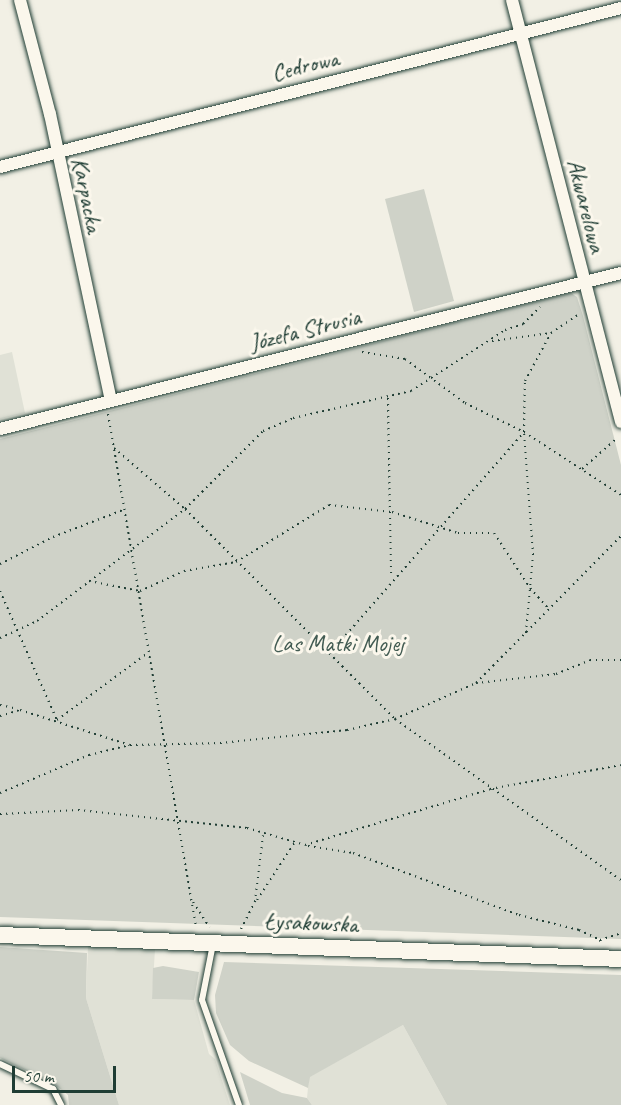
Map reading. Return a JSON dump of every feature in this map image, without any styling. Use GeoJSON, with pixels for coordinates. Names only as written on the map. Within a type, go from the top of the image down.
{"type":"FeatureCollection","features":[{"type":"Feature","properties":{"kind":"street","name":"Karpacka"},"geometry":{"type":"LineString","coordinates":[[20,0],[50,114],[56,152],[111,400]]}},
{"type":"Feature","properties":{"kind":"street","name":"Akwarelowa"},"geometry":{"type":"LineString","coordinates":[[512,0],[621,422]]}},
{"type":"Feature","properties":{"kind":"street","name":"Cedrowa"},"geometry":{"type":"LineString","coordinates":[[0,167],[621,8]]}},
{"type":"Feature","properties":{"kind":"street","name":"Józefa Strusia"},"geometry":{"type":"LineString","coordinates":[[0,429],[621,273]]}},
{"type":"Feature","properties":{"kind":"street","name":"Łysakowska"},"geometry":{"type":"LineString","coordinates":[[0,935],[211,935],[621,959]]}},
{"type":"Feature","properties":{"kind":"lane"},"geometry":{"type":"LineString","coordinates":[[211,935],[202,1000],[239,1105]]}},
{"type":"Feature","properties":{"kind":"lane"},"geometry":{"type":"LineString","coordinates":[[0,1064],[52,1089],[61,1105]]}},
{"type":"Feature","properties":{"kind":"path"},"geometry":{"type":"LineString","coordinates":[[0,638],[37,621],[185,509],[263,432],[292,418],[388,398],[411,390],[534,316],[546,298]]}},
{"type":"Feature","properties":{"kind":"path"},"geometry":{"type":"LineString","coordinates":[[490,341],[551,333],[583,311]]}},
{"type":"Feature","properties":{"kind":"path"},"geometry":{"type":"LineString","coordinates":[[526,633],[533,555],[524,432],[525,381],[551,333]]}},
{"type":"Feature","properties":{"kind":"path"},"geometry":{"type":"LineString","coordinates":[[355,351],[405,359],[465,403],[524,432],[621,495]]}},
{"type":"Feature","properties":{"kind":"path"},"geometry":{"type":"LineString","coordinates":[[388,398],[392,512],[391,580]]}},
{"type":"Feature","properties":{"kind":"path"},"geometry":{"type":"LineString","coordinates":[[111,400],[107,410],[140,591],[196,927]]}},
{"type":"Feature","properties":{"kind":"path"},"geometry":{"type":"LineString","coordinates":[[329,654],[391,580],[441,528],[524,432]]}},
{"type":"Feature","properties":{"kind":"path"},"geometry":{"type":"LineString","coordinates":[[582,469],[616,439]]}},
{"type":"Feature","properties":{"kind":"path"},"geometry":{"type":"LineString","coordinates":[[114,448],[185,509],[395,719],[490,789],[621,880]]}},
{"type":"Feature","properties":{"kind":"path"},"geometry":{"type":"LineString","coordinates":[[89,581],[140,591],[184,571],[236,562],[329,505],[392,512],[458,533],[494,533],[530,588],[549,609]]}},
{"type":"Feature","properties":{"kind":"path"},"geometry":{"type":"LineString","coordinates":[[0,564],[53,537],[124,509]]}},
{"type":"Feature","properties":{"kind":"path"},"geometry":{"type":"LineString","coordinates":[[476,683],[621,536]]}},
{"type":"Feature","properties":{"kind":"path"},"geometry":{"type":"LineString","coordinates":[[0,591],[57,720]]}},
{"type":"Feature","properties":{"kind":"path"},"geometry":{"type":"LineString","coordinates":[[57,720],[149,652]]}},
{"type":"Feature","properties":{"kind":"path"},"geometry":{"type":"LineString","coordinates":[[0,793],[89,755],[130,745],[220,744],[347,730],[395,719],[476,683],[556,674],[590,660],[621,660]]}},
{"type":"Feature","properties":{"kind":"path"},"geometry":{"type":"LineString","coordinates":[[0,705],[57,720],[130,745]]}},
{"type":"Feature","properties":{"kind":"path"},"geometry":{"type":"LineString","coordinates":[[0,716],[20,710]]}},
{"type":"Feature","properties":{"kind":"path"},"geometry":{"type":"LineString","coordinates":[[305,845],[490,789],[621,765]]}},
{"type":"Feature","properties":{"kind":"path"},"geometry":{"type":"LineString","coordinates":[[0,814],[78,810],[180,824],[247,828],[263,835],[305,845],[354,853],[519,915],[600,942],[621,933]]}},
{"type":"Feature","properties":{"kind":"path"},"geometry":{"type":"LineString","coordinates":[[255,902],[263,835]]}},
{"type":"Feature","properties":{"kind":"path"},"geometry":{"type":"LineString","coordinates":[[241,929],[255,902],[296,842]]}},
{"type":"Feature","properties":{"kind":"path"},"geometry":{"type":"LineString","coordinates":[[192,900],[211,935]]}},
{"type":"Feature","properties":{"kind":"shaded area"},"geometry":{"type":"Polygon","coordinates":[[[12,352],[25,413],[0,419],[0,355],[12,352]]]}},
{"type":"Feature","properties":{"kind":"shaded area"},"geometry":{"type":"Polygon","coordinates":[[[88,946],[155,949],[152,999],[194,1000],[209,1054],[215,1059],[230,1105],[119,1105],[86,998],[88,946]]]}},
{"type":"Feature","properties":{"kind":"shaded area"},"geometry":{"type":"Polygon","coordinates":[[[403,1025],[447,1105],[312,1105],[307,1098],[309,1077],[403,1025]]]}},
{"type":"Feature","properties":{"kind":"green space"},"geometry":{"type":"Polygon","coordinates":[[[424,189],[454,301],[414,312],[385,199],[424,189]]]}},
{"type":"Feature","properties":{"kind":"green space","name":"Las Matki Mojej"},"geometry":{"type":"Polygon","coordinates":[[[571,293],[577,297],[583,316],[621,465],[621,939],[0,917],[0,439],[571,293]]]}},
{"type":"Feature","properties":{"kind":"green space"},"geometry":{"type":"Polygon","coordinates":[[[0,947],[87,953],[86,998],[119,1105],[69,1105],[68,1095],[53,1083],[0,1058],[0,947]]]}},
{"type":"Feature","properties":{"kind":"green space"},"geometry":{"type":"Polygon","coordinates":[[[224,962],[621,975],[621,1105],[447,1105],[403,1025],[310,1077],[308,1088],[249,1061],[230,1045],[216,1013],[215,995],[224,962]]]}},
{"type":"Feature","properties":{"kind":"green space"},"geometry":{"type":"Polygon","coordinates":[[[163,966],[199,972],[194,1000],[152,999],[153,968],[163,966]]]}},
{"type":"Feature","properties":{"kind":"green space"},"geometry":{"type":"Polygon","coordinates":[[[240,1072],[282,1093],[307,1098],[312,1105],[250,1105],[240,1072]]]}}]}
